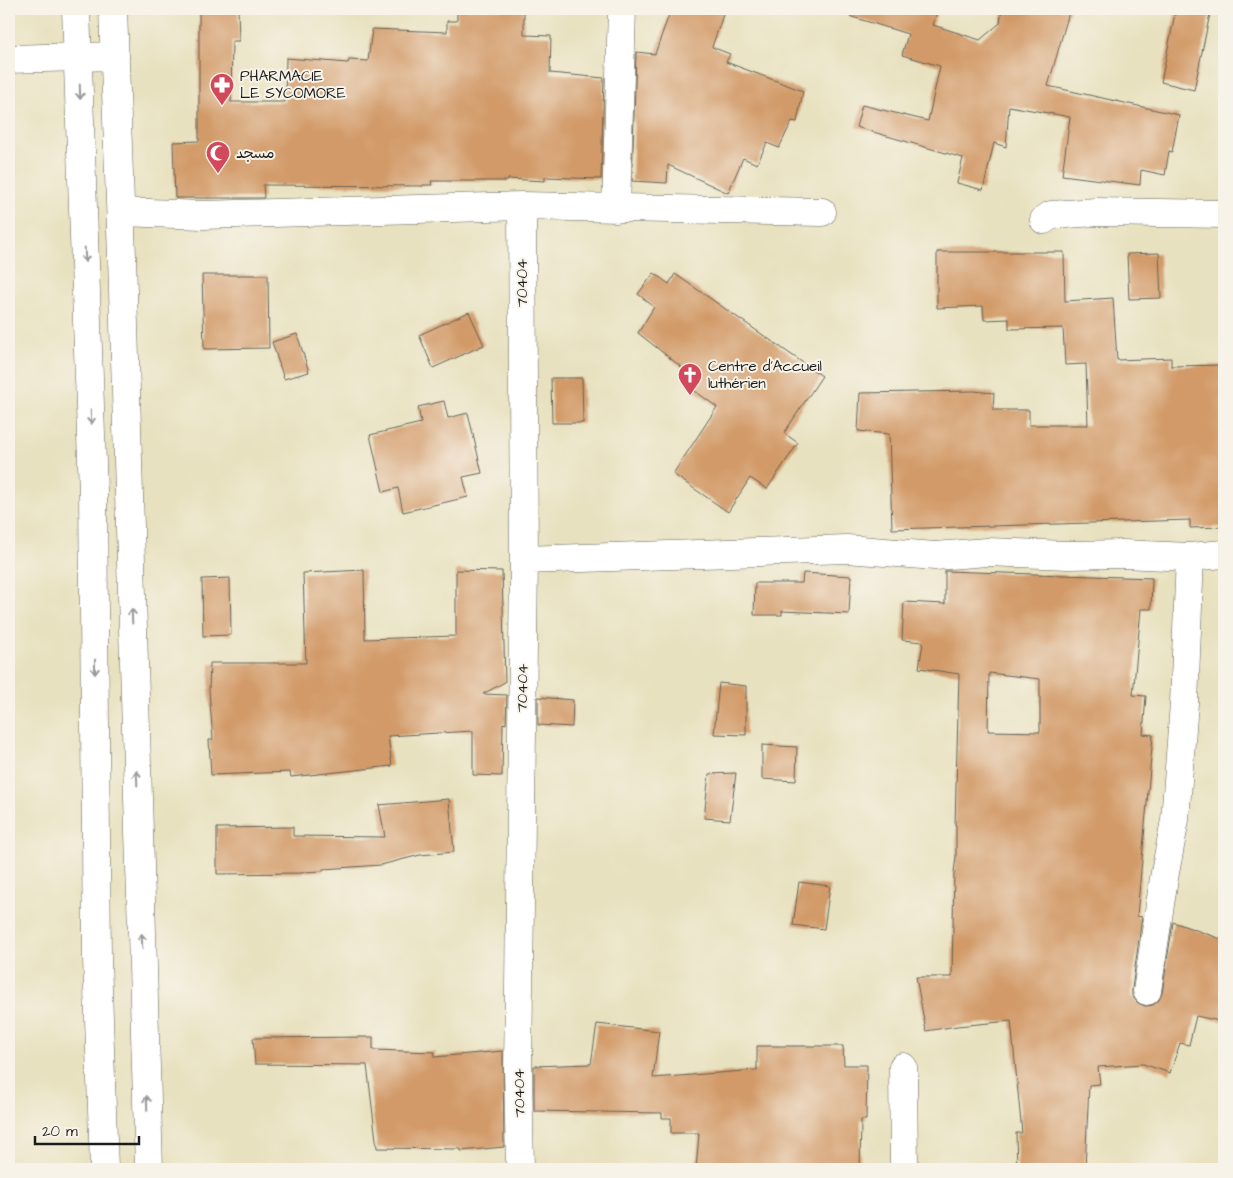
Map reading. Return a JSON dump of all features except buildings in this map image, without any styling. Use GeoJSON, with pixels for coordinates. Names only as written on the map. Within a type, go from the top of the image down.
{"type":"FeatureCollection","features":[{"type":"Feature","properties":{"kind":"street"},"geometry":{"type":"LineString","coordinates":[[76,9],[93,490],[97,958],[104,1169]]}},
{"type":"Feature","properties":{"kind":"street"},"geometry":{"type":"LineString","coordinates":[[112,9],[120,212],[149,1169]]}},
{"type":"Feature","properties":{"kind":"street"},"geometry":{"type":"LineString","coordinates":[[616,209],[622,9]]}},
{"type":"Feature","properties":{"kind":"street"},"geometry":{"type":"LineString","coordinates":[[9,59],[115,56]]}},
{"type":"Feature","properties":{"kind":"street"},"geometry":{"type":"LineString","coordinates":[[120,212],[203,215],[522,206],[822,212]]}},
{"type":"Feature","properties":{"kind":"street","name":"70404"},"geometry":{"type":"LineString","coordinates":[[520,1169],[518,1072],[524,560],[522,206]]}},
{"type":"Feature","properties":{"kind":"street"},"geometry":{"type":"LineString","coordinates":[[1044,220],[1052,215],[1096,212],[1224,214]]}},
{"type":"Feature","properties":{"kind":"street"},"geometry":{"type":"LineString","coordinates":[[524,560],[847,549],[935,556],[986,552],[1190,557],[1224,554]]}},
{"type":"Feature","properties":{"kind":"street"},"geometry":{"type":"LineString","coordinates":[[1147,991],[1175,820],[1184,703],[1190,557]]}},
{"type":"Feature","properties":{"kind":"street"},"geometry":{"type":"LineString","coordinates":[[903,1067],[904,1169]]}},
{"type":"Feature","properties":{"kind":"place","name":"PHARMACIE LE SYCOMORE"},"geometry":{"type":"Point","coordinates":[222,106]}},
{"type":"Feature","properties":{"kind":"place","name":"مسجد"},"geometry":{"type":"Point","coordinates":[218,174]}},
{"type":"Feature","properties":{"kind":"place","name":"Centre d'Accueil luthérien"},"geometry":{"type":"Point","coordinates":[690,396]}}]}
